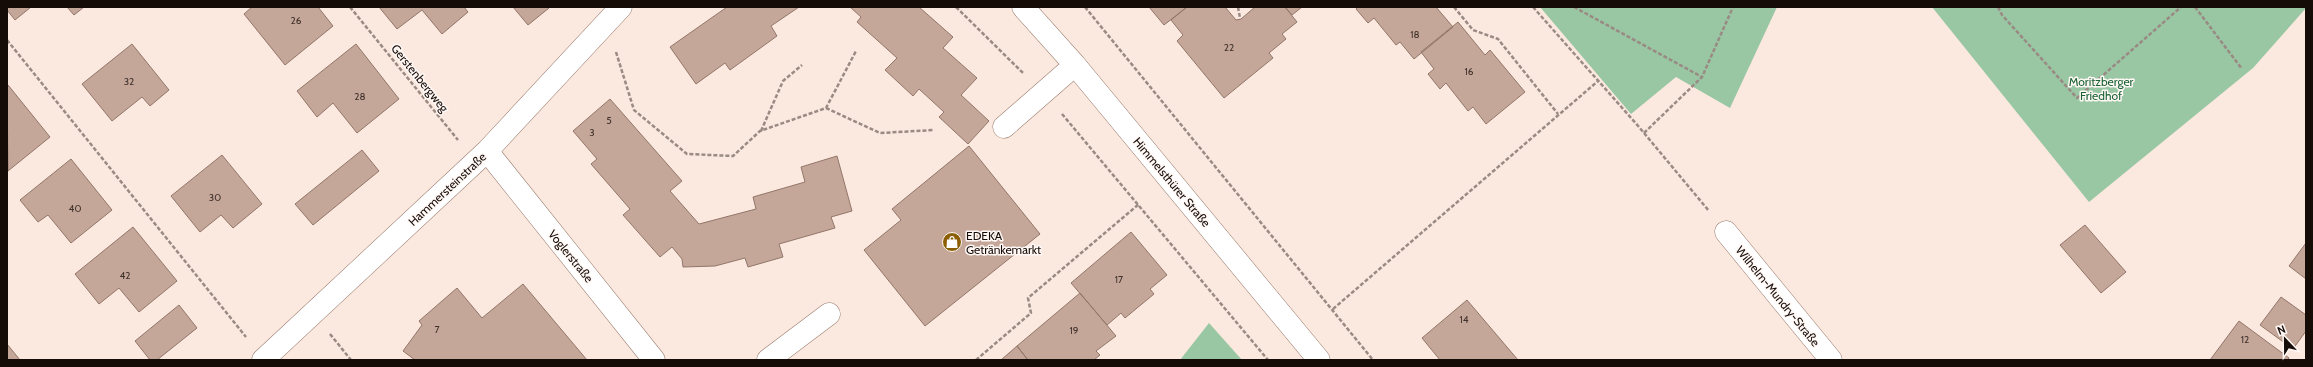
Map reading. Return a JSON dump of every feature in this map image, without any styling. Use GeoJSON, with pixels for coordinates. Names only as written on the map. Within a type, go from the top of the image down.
{"type":"FeatureCollection","features":[{"type":"Feature","properties":{"kind":"street","name":"Hammersteinstraße"},"geometry":{"type":"LineString","coordinates":[[263,360],[481,156],[621,7]]}},
{"type":"Feature","properties":{"kind":"street","name":"Himmelsthürer Straße"},"geometry":{"type":"LineString","coordinates":[[1024,7],[1075,65],[1319,360]]}},
{"type":"Feature","properties":{"kind":"street"},"geometry":{"type":"LineString","coordinates":[[1004,127],[1075,65]]}},
{"type":"Feature","properties":{"kind":"street","name":"Voglerstraße"},"geometry":{"type":"LineString","coordinates":[[481,156],[654,360]]}},
{"type":"Feature","properties":{"kind":"street","name":"Wilhelm-Mundry-Straße"},"geometry":{"type":"LineString","coordinates":[[1726,232],[1831,360]]}},
{"type":"Feature","properties":{"kind":"street"},"geometry":{"type":"LineString","coordinates":[[768,360],[829,314]]}},
{"type":"Feature","properties":{"kind":"path","name":"Gerstenbergweg"},"geometry":{"type":"LineString","coordinates":[[350,7],[481,156]]}},
{"type":"Feature","properties":{"kind":"path"},"geometry":{"type":"LineString","coordinates":[[956,7],[1044,93],[1139,204],[1268,360]]}},
{"type":"Feature","properties":{"kind":"path"},"geometry":{"type":"LineString","coordinates":[[1085,7],[1333,309],[1373,360]]}},
{"type":"Feature","properties":{"kind":"path"},"geometry":{"type":"LineString","coordinates":[[1238,7],[1240,18]]}},
{"type":"Feature","properties":{"kind":"path"},"geometry":{"type":"LineString","coordinates":[[1454,7],[1473,30],[1498,39],[1558,114]]}},
{"type":"Feature","properties":{"kind":"path"},"geometry":{"type":"LineString","coordinates":[[1533,7],[1644,133],[1726,232]]}},
{"type":"Feature","properties":{"kind":"path"},"geometry":{"type":"LineString","coordinates":[[1574,7],[1702,77]]}},
{"type":"Feature","properties":{"kind":"path"},"geometry":{"type":"LineString","coordinates":[[1644,133],[1702,77],[1733,7]]}},
{"type":"Feature","properties":{"kind":"path"},"geometry":{"type":"LineString","coordinates":[[1998,7],[2002,15],[2077,98],[2181,7]]}},
{"type":"Feature","properties":{"kind":"path"},"geometry":{"type":"LineString","coordinates":[[2195,7],[2242,69]]}},
{"type":"Feature","properties":{"kind":"path"},"geometry":{"type":"LineString","coordinates":[[606,24],[634,110],[687,154],[733,156],[760,131],[783,81],[802,66]]}},
{"type":"Feature","properties":{"kind":"path"},"geometry":{"type":"LineString","coordinates":[[7,40],[263,360]]}},
{"type":"Feature","properties":{"kind":"path"},"geometry":{"type":"LineString","coordinates":[[760,131],[826,108],[856,51]]}},
{"type":"Feature","properties":{"kind":"path"},"geometry":{"type":"LineString","coordinates":[[1333,309],[1598,80]]}},
{"type":"Feature","properties":{"kind":"path"},"geometry":{"type":"LineString","coordinates":[[826,108],[880,133],[934,130]]}},
{"type":"Feature","properties":{"kind":"path"},"geometry":{"type":"LineString","coordinates":[[976,360],[1031,313],[1028,298],[1139,204]]}},
{"type":"Feature","properties":{"kind":"path"},"geometry":{"type":"LineString","coordinates":[[314,313],[351,360]]}},
{"type":"Feature","properties":{"kind":"green space"},"geometry":{"type":"Polygon","coordinates":[[[1540,7],[1777,7],[1730,108],[1676,77],[1631,114],[1540,7]]]}},
{"type":"Feature","properties":{"kind":"green space","name":"Moritzberger Friedhof"},"geometry":{"type":"Polygon","coordinates":[[[1932,7],[2306,8],[2253,68],[2089,202],[1932,7]]]}},
{"type":"Feature","properties":{"kind":"green space"},"geometry":{"type":"Polygon","coordinates":[[[1209,323],[1242,360],[1180,360],[1209,323]]]}},
{"type":"Feature","properties":{"kind":"building"},"geometry":{"type":"Polygon","coordinates":[[[7,7],[31,7],[15,20],[7,10],[7,7]]]}},
{"type":"Feature","properties":{"kind":"building"},"geometry":{"type":"Polygon","coordinates":[[[67,7],[84,7],[74,15],[67,7]]]}},
{"type":"Feature","properties":{"kind":"building"},"geometry":{"type":"Polygon","coordinates":[[[252,7],[318,7],[333,26],[285,65],[244,14],[252,7]]]}},
{"type":"Feature","properties":{"kind":"building"},"geometry":{"type":"Polygon","coordinates":[[[379,7],[464,7],[468,12],[442,34],[422,10],[397,29],[379,7]]]}},
{"type":"Feature","properties":{"kind":"building"},"geometry":{"type":"Polygon","coordinates":[[[513,7],[548,7],[549,8],[528,25],[513,7]]]}},
{"type":"Feature","properties":{"kind":"building"},"geometry":{"type":"Polygon","coordinates":[[[727,7],[799,7],[771,26],[777,36],[730,70],[725,63],[696,84],[670,47],[727,7]]]}},
{"type":"Feature","properties":{"kind":"building"},"geometry":{"type":"Polygon","coordinates":[[[850,7],[919,7],[953,37],[943,48],[977,78],[961,95],[989,121],[968,144],[939,117],[944,112],[919,89],[913,96],[885,70],[897,58],[857,22],[861,17],[850,7]]]}},
{"type":"Feature","properties":{"kind":"building"},"geometry":{"type":"Polygon","coordinates":[[[1149,7],[1187,7],[1164,25],[1149,7]]]}},
{"type":"Feature","properties":{"kind":"building"},"geometry":{"type":"Polygon","coordinates":[[[1187,7],[1225,7],[1236,20],[1241,19],[1255,7],[1285,7],[1297,22],[1282,34],[1286,39],[1269,53],[1273,58],[1224,98],[1177,41],[1183,35],[1171,20],[1187,7]]]}},
{"type":"Feature","properties":{"kind":"building"},"geometry":{"type":"Polygon","coordinates":[[[1285,7],[1302,7],[1292,15],[1285,7]]]}},
{"type":"Feature","properties":{"kind":"building"},"geometry":{"type":"Polygon","coordinates":[[[1358,7],[1436,7],[1453,27],[1414,59],[1400,42],[1396,45],[1374,18],[1368,23],[1356,9],[1358,7]]]}},
{"type":"Feature","properties":{"kind":"building"},"geometry":{"type":"Polygon","coordinates":[[[1458,22],[1485,55],[1490,50],[1525,92],[1486,124],[1473,107],[1468,111],[1446,83],[1440,89],[1428,74],[1434,69],[1421,52],[1458,22]]]}},
{"type":"Feature","properties":{"kind":"building"},"geometry":{"type":"Polygon","coordinates":[[[132,44],[169,90],[150,106],[142,97],[112,121],[82,84],[132,44]]]}},
{"type":"Feature","properties":{"kind":"building"},"geometry":{"type":"Polygon","coordinates":[[[356,44],[399,99],[357,133],[333,103],[317,117],[297,91],[356,44]]]}},
{"type":"Feature","properties":{"kind":"building"},"geometry":{"type":"Polygon","coordinates":[[[8,85],[50,137],[8,171],[7,86],[8,85]]]}},
{"type":"Feature","properties":{"kind":"building"},"geometry":{"type":"Polygon","coordinates":[[[610,99],[682,181],[670,191],[699,224],[756,209],[753,197],[805,182],[801,167],[837,156],[852,211],[831,217],[835,228],[779,244],[783,257],[748,267],[745,258],[715,266],[683,267],[682,259],[672,247],[660,257],[623,215],[630,209],[591,164],[597,159],[573,131],[610,99]]]}},
{"type":"Feature","properties":{"kind":"building","name":"EDEKA Getränkemarkt"},"geometry":{"type":"Polygon","coordinates":[[[969,146],[1040,234],[925,326],[864,250],[901,220],[892,209],[969,146]]]}},
{"type":"Feature","properties":{"kind":"building"},"geometry":{"type":"Polygon","coordinates":[[[362,150],[379,171],[313,225],[295,204],[362,150]]]}},
{"type":"Feature","properties":{"kind":"building"},"geometry":{"type":"Polygon","coordinates":[[[222,155],[262,204],[233,228],[221,215],[200,232],[171,196],[222,155]]]}},
{"type":"Feature","properties":{"kind":"building"},"geometry":{"type":"Polygon","coordinates":[[[71,159],[112,210],[71,243],[48,215],[38,222],[20,200],[71,159]]]}},
{"type":"Feature","properties":{"kind":"building"},"geometry":{"type":"Polygon","coordinates":[[[2085,225],[2126,272],[2101,293],[2060,245],[2085,225]]]}},
{"type":"Feature","properties":{"kind":"building"},"geometry":{"type":"Polygon","coordinates":[[[133,227],[177,281],[139,312],[119,288],[99,304],[75,274],[133,227]]]}},
{"type":"Feature","properties":{"kind":"building"},"geometry":{"type":"Polygon","coordinates":[[[1131,232],[1167,275],[1150,289],[1154,294],[1125,318],[1121,313],[1107,325],[1071,283],[1131,232]]]}},
{"type":"Feature","properties":{"kind":"building"},"geometry":{"type":"Polygon","coordinates":[[[2306,243],[2306,279],[2289,266],[2306,243]]]}},
{"type":"Feature","properties":{"kind":"building"},"geometry":{"type":"Polygon","coordinates":[[[523,284],[587,360],[415,360],[403,351],[422,325],[419,321],[457,288],[482,318],[523,284]]]}},
{"type":"Feature","properties":{"kind":"building"},"geometry":{"type":"Polygon","coordinates":[[[1080,293],[1116,336],[1096,351],[1100,355],[1094,360],[1028,360],[1017,346],[1080,293]]]}},
{"type":"Feature","properties":{"kind":"building"},"geometry":{"type":"Polygon","coordinates":[[[2281,297],[2306,315],[2306,331],[2293,349],[2260,325],[2281,297]]]}},
{"type":"Feature","properties":{"kind":"building"},"geometry":{"type":"Polygon","coordinates":[[[1467,300],[1518,360],[1440,360],[1422,338],[1467,300]]]}},
{"type":"Feature","properties":{"kind":"building"},"geometry":{"type":"Polygon","coordinates":[[[179,305],[197,328],[157,360],[150,360],[135,341],[179,305]]]}},
{"type":"Feature","properties":{"kind":"building"},"geometry":{"type":"Polygon","coordinates":[[[2239,321],[2289,358],[2288,360],[2210,360],[2239,321]]]}},
{"type":"Feature","properties":{"kind":"building"},"geometry":{"type":"Polygon","coordinates":[[[7,344],[20,360],[7,360],[7,344]]]}},
{"type":"Feature","properties":{"kind":"building"},"geometry":{"type":"Polygon","coordinates":[[[1017,346],[1028,360],[1001,360],[1017,346]]]}},
{"type":"Feature","properties":{"kind":"place","name":"EDEKA Getränkemarkt"},"geometry":{"type":"Point","coordinates":[952,242]}}]}
